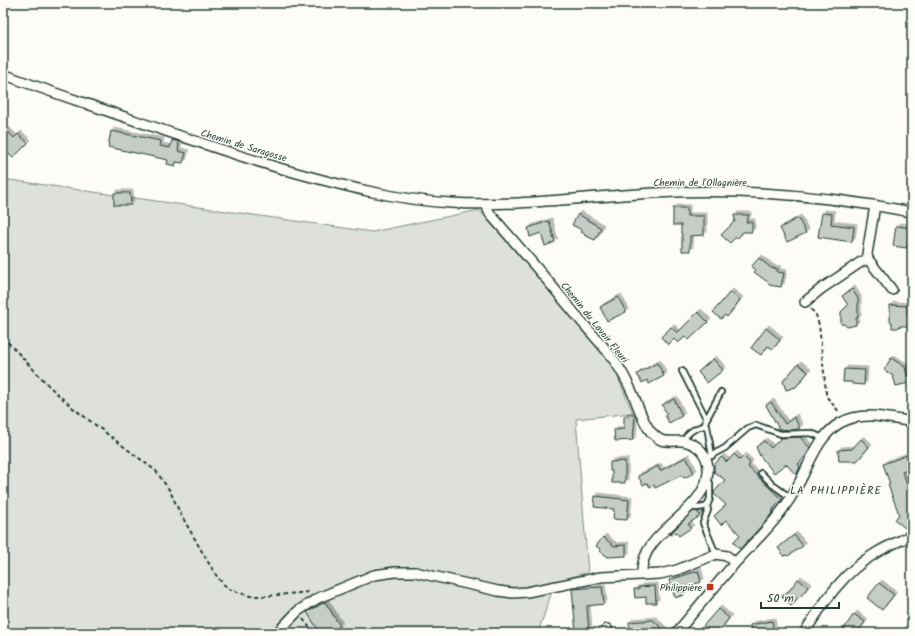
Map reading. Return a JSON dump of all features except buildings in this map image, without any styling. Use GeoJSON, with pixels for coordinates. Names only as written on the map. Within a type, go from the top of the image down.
{"type":"FeatureCollection","features":[{"type":"Feature","properties":{"kind":"street","name":"Chemin de Saragosse"},"geometry":{"type":"LineString","coordinates":[[3,74],[196,143],[313,177],[373,192],[408,198],[448,203],[487,204]]}},
{"type":"Feature","properties":{"kind":"street","name":"Chemin de l'Ollagnière"},"geometry":{"type":"LineString","coordinates":[[487,204],[524,203],[657,193],[714,192],[791,195],[846,200],[912,212]]}},
{"type":"Feature","properties":{"kind":"street","name":"Chemin du Lavoir Fleuri"},"geometry":{"type":"LineString","coordinates":[[487,204],[491,215],[613,359],[629,385],[652,434],[661,440],[684,441],[693,444],[709,457]]}},
{"type":"Feature","properties":{"kind":"street"},"geometry":{"type":"LineString","coordinates":[[875,205],[867,254],[868,259],[892,290]]}},
{"type":"Feature","properties":{"kind":"street"},"geometry":{"type":"LineString","coordinates":[[805,302],[821,289],[861,262],[868,259]]}},
{"type":"Feature","properties":{"kind":"street"},"geometry":{"type":"LineString","coordinates":[[676,633],[735,563],[776,519],[791,498],[823,438],[830,430],[844,421],[862,416],[874,416],[912,422]]}},
{"type":"Feature","properties":{"kind":"street"},"geometry":{"type":"LineString","coordinates":[[642,575],[643,563],[652,545],[701,495],[706,480],[709,457]]}},
{"type":"Feature","properties":{"kind":"street"},"geometry":{"type":"LineString","coordinates":[[804,633],[825,600],[842,579],[876,552],[912,535]]}},
{"type":"Feature","properties":{"kind":"street"},"geometry":{"type":"LineString","coordinates":[[277,633],[298,611],[318,598],[374,575],[395,572],[415,572],[498,591],[527,592],[601,577],[660,574],[677,570],[716,554],[727,556],[735,563]]}},
{"type":"Feature","properties":{"kind":"lane"},"geometry":{"type":"LineString","coordinates":[[682,372],[708,428],[709,457],[730,445],[748,428],[756,425],[781,434],[811,433],[823,438]]}},
{"type":"Feature","properties":{"kind":"lane"},"geometry":{"type":"LineString","coordinates":[[684,441],[687,434],[706,423],[721,392]]}},
{"type":"Feature","properties":{"kind":"lane"},"geometry":{"type":"LineString","coordinates":[[761,473],[773,485],[791,498]]}},
{"type":"Feature","properties":{"kind":"lane"},"geometry":{"type":"LineString","coordinates":[[706,480],[710,483],[710,498],[707,506],[708,513],[703,524],[716,554]]}},
{"type":"Feature","properties":{"kind":"lane"},"geometry":{"type":"LineString","coordinates":[[690,506],[693,508],[707,506]]}},
{"type":"Feature","properties":{"kind":"path"},"geometry":{"type":"LineString","coordinates":[[805,302],[816,315],[819,325],[826,396],[841,414],[844,421]]}},
{"type":"Feature","properties":{"kind":"path"},"geometry":{"type":"LineString","coordinates":[[3,337],[50,387],[73,408],[156,471],[170,491],[180,513],[208,562],[218,578],[228,589],[250,596],[308,592],[314,593],[318,598]]}},
{"type":"Feature","properties":{"kind":"path"},"geometry":{"type":"LineString","coordinates":[[298,611],[314,633]]}},
{"type":"Feature","properties":{"kind":"shaded area"},"geometry":{"type":"Polygon","coordinates":[[[3,179],[372,232],[479,210],[611,361],[633,413],[576,419],[588,572],[555,582],[538,633],[3,633],[3,179]]]}},
{"type":"Feature","properties":{"kind":"place","name":"Philippière"},"geometry":{"type":"Point","coordinates":[710,587]}},
{"type":"Feature","properties":{"kind":"district","name":"LA PHILIPPIÈRE"},"geometry":{"type":"Point","coordinates":[836,490]}}]}
